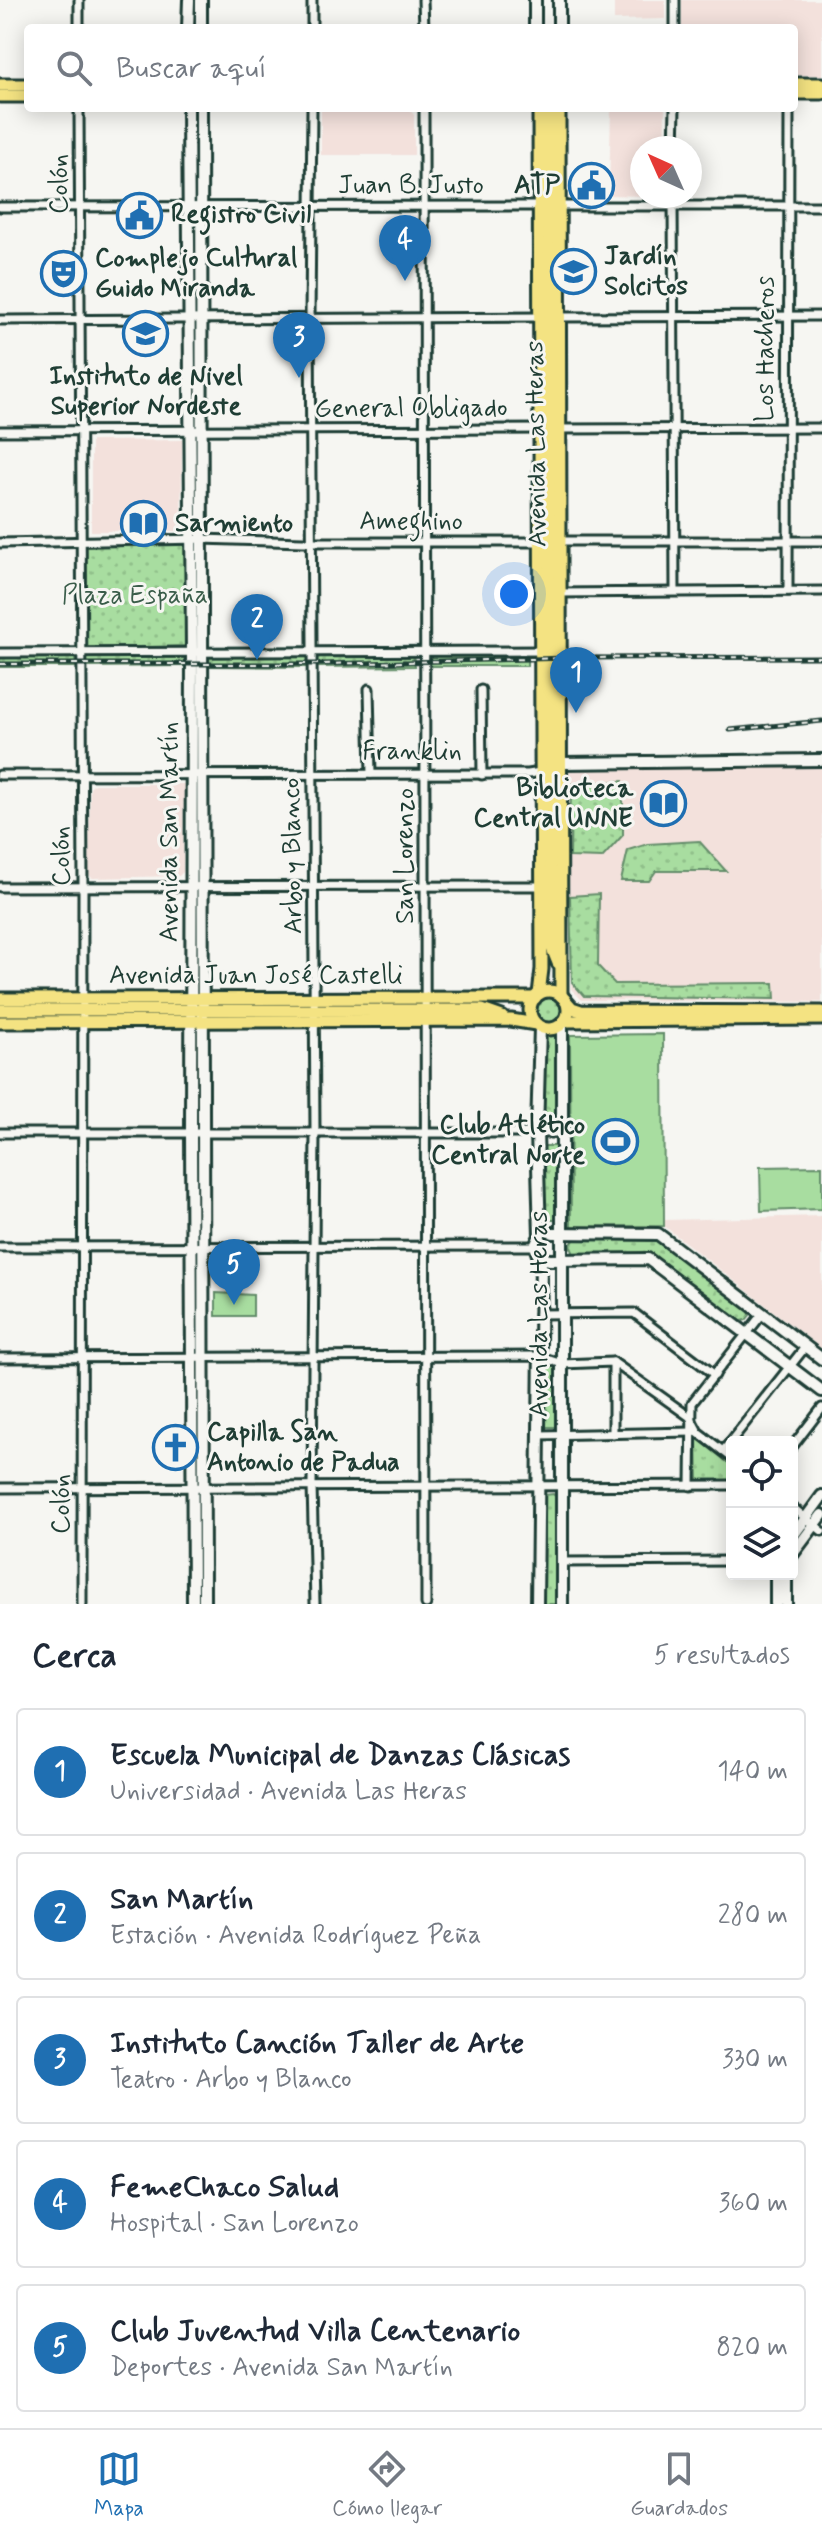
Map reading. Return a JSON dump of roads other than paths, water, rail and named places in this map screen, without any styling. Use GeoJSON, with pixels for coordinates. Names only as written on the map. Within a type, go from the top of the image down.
{"type":"FeatureCollection","features":[{"type":"Feature","properties":{"kind":"main road"},"geometry":{"type":"LineString","coordinates":[[188,24],[189,0]]}},
{"type":"Feature","properties":{"kind":"main road"},"geometry":{"type":"LineString","coordinates":[[201,0],[201,24]]}},
{"type":"Feature","properties":{"kind":"main road"},"geometry":{"type":"LineString","coordinates":[[535,0],[535,24]]}},
{"type":"Feature","properties":{"kind":"main road"},"geometry":{"type":"LineString","coordinates":[[559,0],[559,24]]}},
{"type":"Feature","properties":{"kind":"main road"},"geometry":{"type":"LineString","coordinates":[[798,84],[822,84]]}},
{"type":"Feature","properties":{"kind":"main road"},"geometry":{"type":"LineString","coordinates":[[0,85],[24,85]]}},
{"type":"Feature","properties":{"kind":"main road"},"geometry":{"type":"LineString","coordinates":[[798,93],[822,93]]}},
{"type":"Feature","properties":{"kind":"main road"},"geometry":{"type":"LineString","coordinates":[[0,96],[24,96]]}},
{"type":"Feature","properties":{"kind":"main road","name":"Avenida San Martín"},"geometry":{"type":"LineString","coordinates":[[188,112],[188,205],[195,318],[197,774],[203,886],[191,1133],[199,1358]]}},
{"type":"Feature","properties":{"kind":"main road","name":"Avenida San Martín"},"geometry":{"type":"LineString","coordinates":[[195,318],[201,205],[201,112]]}},
{"type":"Feature","properties":{"kind":"main road","name":"Avenida Las Heras"},"geometry":{"type":"LineString","coordinates":[[539,112],[549,206]]}},
{"type":"Feature","properties":{"kind":"main road","name":"Avenida Las Heras"},"geometry":{"type":"LineString","coordinates":[[549,112],[551,886],[552,948],[562,970]]}},
{"type":"Feature","properties":{"kind":"main road","name":"Avenida Las Heras"},"geometry":{"type":"LineString","coordinates":[[549,206],[559,112]]}},
{"type":"Feature","properties":{"kind":"main road","name":"Franklin"},"geometry":{"type":"LineString","coordinates":[[551,767],[822,760]]}},
{"type":"Feature","properties":{"kind":"main road","name":"Avenida San Martín"},"geometry":{"type":"LineString","coordinates":[[193,1604],[205,1246],[191,886],[197,774]]}},
{"type":"Feature","properties":{"kind":"main road","name":"Avenida Las Heras"},"geometry":{"type":"LineString","coordinates":[[537,996],[551,886]]}},
{"type":"Feature","properties":{"kind":"main road","name":"Avenida Las Heras"},"geometry":{"type":"LineString","coordinates":[[551,886],[563,998]]}},
{"type":"Feature","properties":{"kind":"main road","name":"Avenida Las Heras"},"geometry":{"type":"LineString","coordinates":[[542,969],[552,948]]}},
{"type":"Feature","properties":{"kind":"main road"},"geometry":{"type":"LineString","coordinates":[[822,1012],[581,1011],[572,1008],[551,991],[537,996],[530,1011],[538,1026],[554,1029],[563,1023],[822,1019]]}},
{"type":"Feature","properties":{"kind":"main road","name":"Avenida Juan José Castelli"},"geometry":{"type":"LineString","coordinates":[[426,1009],[537,996]]}},
{"type":"Feature","properties":{"kind":"main road"},"geometry":{"type":"LineString","coordinates":[[563,998],[568,1010],[563,1023]]}},
{"type":"Feature","properties":{"kind":"main road","name":"Avenida Juan José Castelli"},"geometry":{"type":"LineString","coordinates":[[0,999],[82,1010]]}},
{"type":"Feature","properties":{"kind":"main road","name":"Avenida Juan José Castelli"},"geometry":{"type":"LineString","coordinates":[[482,1010],[512,999]]}},
{"type":"Feature","properties":{"kind":"main road","name":"Avenida Juan José Castelli"},"geometry":{"type":"LineString","coordinates":[[426,1009],[538,1026]]}},
{"type":"Feature","properties":{"kind":"main road","name":"Avenida Juan José Castelli"},"geometry":{"type":"LineString","coordinates":[[0,1010],[482,1010],[511,1020]]}},
{"type":"Feature","properties":{"kind":"main road","name":"Avenida Juan José Castelli"},"geometry":{"type":"LineString","coordinates":[[0,1022],[82,1010]]}},
{"type":"Feature","properties":{"kind":"main road","name":"Avenida Las Heras"},"geometry":{"type":"LineString","coordinates":[[562,1604],[562,1314],[559,1246],[563,1023]]}},
{"type":"Feature","properties":{"kind":"main road","name":"Avenida Las Heras"},"geometry":{"type":"LineString","coordinates":[[537,1604],[538,1026]]}},
{"type":"Feature","properties":{"kind":"main road"},"geometry":{"type":"LineString","coordinates":[[537,1252],[559,1246],[658,1234],[822,1359]]}},
{"type":"Feature","properties":{"kind":"main road"},"geometry":{"type":"LineString","coordinates":[[540,1236],[559,1246],[648,1259],[822,1391]]}},
{"type":"Feature","properties":{"kind":"main road","name":"Avenida San Martín"},"geometry":{"type":"LineString","coordinates":[[198,1487],[204,1604]]}},
{"type":"Feature","properties":{"kind":"main road"},"geometry":{"type":"LineString","coordinates":[[814,1525],[822,1496]]}},
{"type":"Feature","properties":{"kind":"main road"},"geometry":{"type":"LineString","coordinates":[[798,1547],[822,1515]]}},
{"type":"Feature","properties":{"kind":"main road"},"geometry":{"type":"LineString","coordinates":[[776,1580],[776,1604]]}},
{"type":"Feature","properties":{"kind":"main road"},"geometry":{"type":"LineString","coordinates":[[786,1580],[786,1604]]}},
{"type":"Feature","properties":{"kind":"street"},"geometry":{"type":"LineString","coordinates":[[79,0],[79,24]]}},
{"type":"Feature","properties":{"kind":"street"},"geometry":{"type":"LineString","coordinates":[[312,0],[312,24]]}},
{"type":"Feature","properties":{"kind":"street"},"geometry":{"type":"LineString","coordinates":[[423,0],[424,24]]}},
{"type":"Feature","properties":{"kind":"street"},"geometry":{"type":"LineString","coordinates":[[675,0],[675,24]]}},
{"type":"Feature","properties":{"kind":"street","name":"Colón"},"geometry":{"type":"LineString","coordinates":[[79,112],[83,886],[82,1604]]}},
{"type":"Feature","properties":{"kind":"street","name":"Arbo y Blanco"},"geometry":{"type":"LineString","coordinates":[[312,112],[310,318],[315,1133],[312,1486],[315,1604]]}},
{"type":"Feature","properties":{"kind":"street","name":"San Lorenzo"},"geometry":{"type":"LineString","coordinates":[[424,112],[426,1604]]}},
{"type":"Feature","properties":{"kind":"street"},"geometry":{"type":"LineString","coordinates":[[674,136],[675,112]]}},
{"type":"Feature","properties":{"kind":"street","name":"Los Hacheros"},"geometry":{"type":"LineString","coordinates":[[788,591],[789,112]]}},
{"type":"Feature","properties":{"kind":"street","name":"Juan B. Justo"},"geometry":{"type":"LineString","coordinates":[[0,207],[549,206],[630,202]]}},
{"type":"Feature","properties":{"kind":"street","name":"Juan B. Justo"},"geometry":{"type":"LineString","coordinates":[[702,202],[822,206]]}},
{"type":"Feature","properties":{"kind":"street"},"geometry":{"type":"LineString","coordinates":[[673,208],[675,590]]}},
{"type":"Feature","properties":{"kind":"street"},"geometry":{"type":"LineString","coordinates":[[0,320],[822,316]]}},
{"type":"Feature","properties":{"kind":"street","name":"General Obligado"},"geometry":{"type":"LineString","coordinates":[[0,431],[822,428]]}},
{"type":"Feature","properties":{"kind":"street","name":"Ameghino"},"geometry":{"type":"LineString","coordinates":[[0,543],[195,539],[312,542],[822,541]]}},
{"type":"Feature","properties":{"kind":"street"},"geometry":{"type":"LineString","coordinates":[[551,593],[822,591]]}},
{"type":"Feature","properties":{"kind":"street"},"geometry":{"type":"LineString","coordinates":[[0,653],[552,651]]}},
{"type":"Feature","properties":{"kind":"street"},"geometry":{"type":"LineString","coordinates":[[369,689],[371,774]]}},
{"type":"Feature","properties":{"kind":"street"},"geometry":{"type":"LineString","coordinates":[[481,690],[482,775]]}},
{"type":"Feature","properties":{"kind":"street","name":"Franklin"},"geometry":{"type":"LineString","coordinates":[[0,775],[482,775],[551,767]]}},
{"type":"Feature","properties":{"kind":"street"},"geometry":{"type":"LineString","coordinates":[[0,887],[551,886]]}},
{"type":"Feature","properties":{"kind":"street"},"geometry":{"type":"LineString","coordinates":[[0,1133],[561,1133]]}},
{"type":"Feature","properties":{"kind":"street"},"geometry":{"type":"LineString","coordinates":[[0,1247],[426,1245],[537,1252]]}},
{"type":"Feature","properties":{"kind":"street"},"geometry":{"type":"LineString","coordinates":[[539,1314],[634,1313],[715,1375]]}},
{"type":"Feature","properties":{"kind":"street"},"geometry":{"type":"LineString","coordinates":[[691,1486],[695,1432],[690,1417],[692,1403],[763,1313]]}},
{"type":"Feature","properties":{"kind":"street"},"geometry":{"type":"LineString","coordinates":[[723,1451],[806,1346]]}},
{"type":"Feature","properties":{"kind":"street"},"geometry":{"type":"LineString","coordinates":[[0,1358],[538,1356],[562,1364],[613,1362],[690,1417]]}},
{"type":"Feature","properties":{"kind":"street"},"geometry":{"type":"LineString","coordinates":[[613,1362],[613,1434]]}},
{"type":"Feature","properties":{"kind":"street"},"geometry":{"type":"LineString","coordinates":[[798,1439],[822,1408]]}},
{"type":"Feature","properties":{"kind":"street"},"geometry":{"type":"LineString","coordinates":[[539,1435],[695,1432],[726,1453]]}},
{"type":"Feature","properties":{"kind":"street"},"geometry":{"type":"LineString","coordinates":[[0,1488],[726,1485]]}},
{"type":"Feature","properties":{"kind":"street"},"geometry":{"type":"LineString","coordinates":[[793,1508],[814,1525]]}},
{"type":"Feature","properties":{"kind":"street"},"geometry":{"type":"LineString","coordinates":[[562,1562],[726,1561]]}},
{"type":"Feature","properties":{"kind":"railway"},"geometry":{"type":"LineString","coordinates":[[0,664],[321,664],[571,658],[822,657]]}},
{"type":"Feature","properties":{"kind":"railway"},"geometry":{"type":"LineString","coordinates":[[730,730],[822,721]]}},
{"type":"Feature","properties":{"kind":"place","name":"ATP"},"geometry":{"type":"Point","coordinates":[591,186]}},
{"type":"Feature","properties":{"kind":"place","name":"Registro Civil"},"geometry":{"type":"Point","coordinates":[140,215]}},
{"type":"Feature","properties":{"kind":"place","name":"Jardín Solcitos"},"geometry":{"type":"Point","coordinates":[573,272]}},
{"type":"Feature","properties":{"kind":"place","name":"Complejo Cultural Guido Miranda"},"geometry":{"type":"Point","coordinates":[64,274]}},
{"type":"Feature","properties":{"kind":"place","name":"FemeChaco Salud"},"geometry":{"type":"Point","coordinates":[405,281]}},
{"type":"Feature","properties":{"kind":"place","name":"Instituto de Nivel Superior Nordeste"},"geometry":{"type":"Point","coordinates":[146,334]}},
{"type":"Feature","properties":{"kind":"place","name":"Instituto Canción Taller de Arte"},"geometry":{"type":"Point","coordinates":[299,378]}},
{"type":"Feature","properties":{"kind":"place","name":"Sarmiento"},"geometry":{"type":"Point","coordinates":[144,524]}},
{"type":"Feature","properties":{"kind":"place","name":"San Martín"},"geometry":{"type":"Point","coordinates":[257,660]}},
{"type":"Feature","properties":{"kind":"place","name":"Escuela Municipal de Danzas Clásicas"},"geometry":{"type":"Point","coordinates":[576,713]}},
{"type":"Feature","properties":{"kind":"place","name":"Biblioteca Central UNNE"},"geometry":{"type":"Point","coordinates":[664,804]}},
{"type":"Feature","properties":{"kind":"place","name":"Club Atlético Central Norte"},"geometry":{"type":"Point","coordinates":[616,1141]}},
{"type":"Feature","properties":{"kind":"place","name":"Club Juventud Villa Centenario"},"geometry":{"type":"Point","coordinates":[234,1305]}},
{"type":"Feature","properties":{"kind":"place","name":"Capilla San Antonio de Padua"},"geometry":{"type":"Point","coordinates":[176,1448]}},
{"type":"Feature","properties":{"kind":"park label","name":"Plaza España"},"geometry":{"type":"Point","coordinates":[135,596]}}]}
